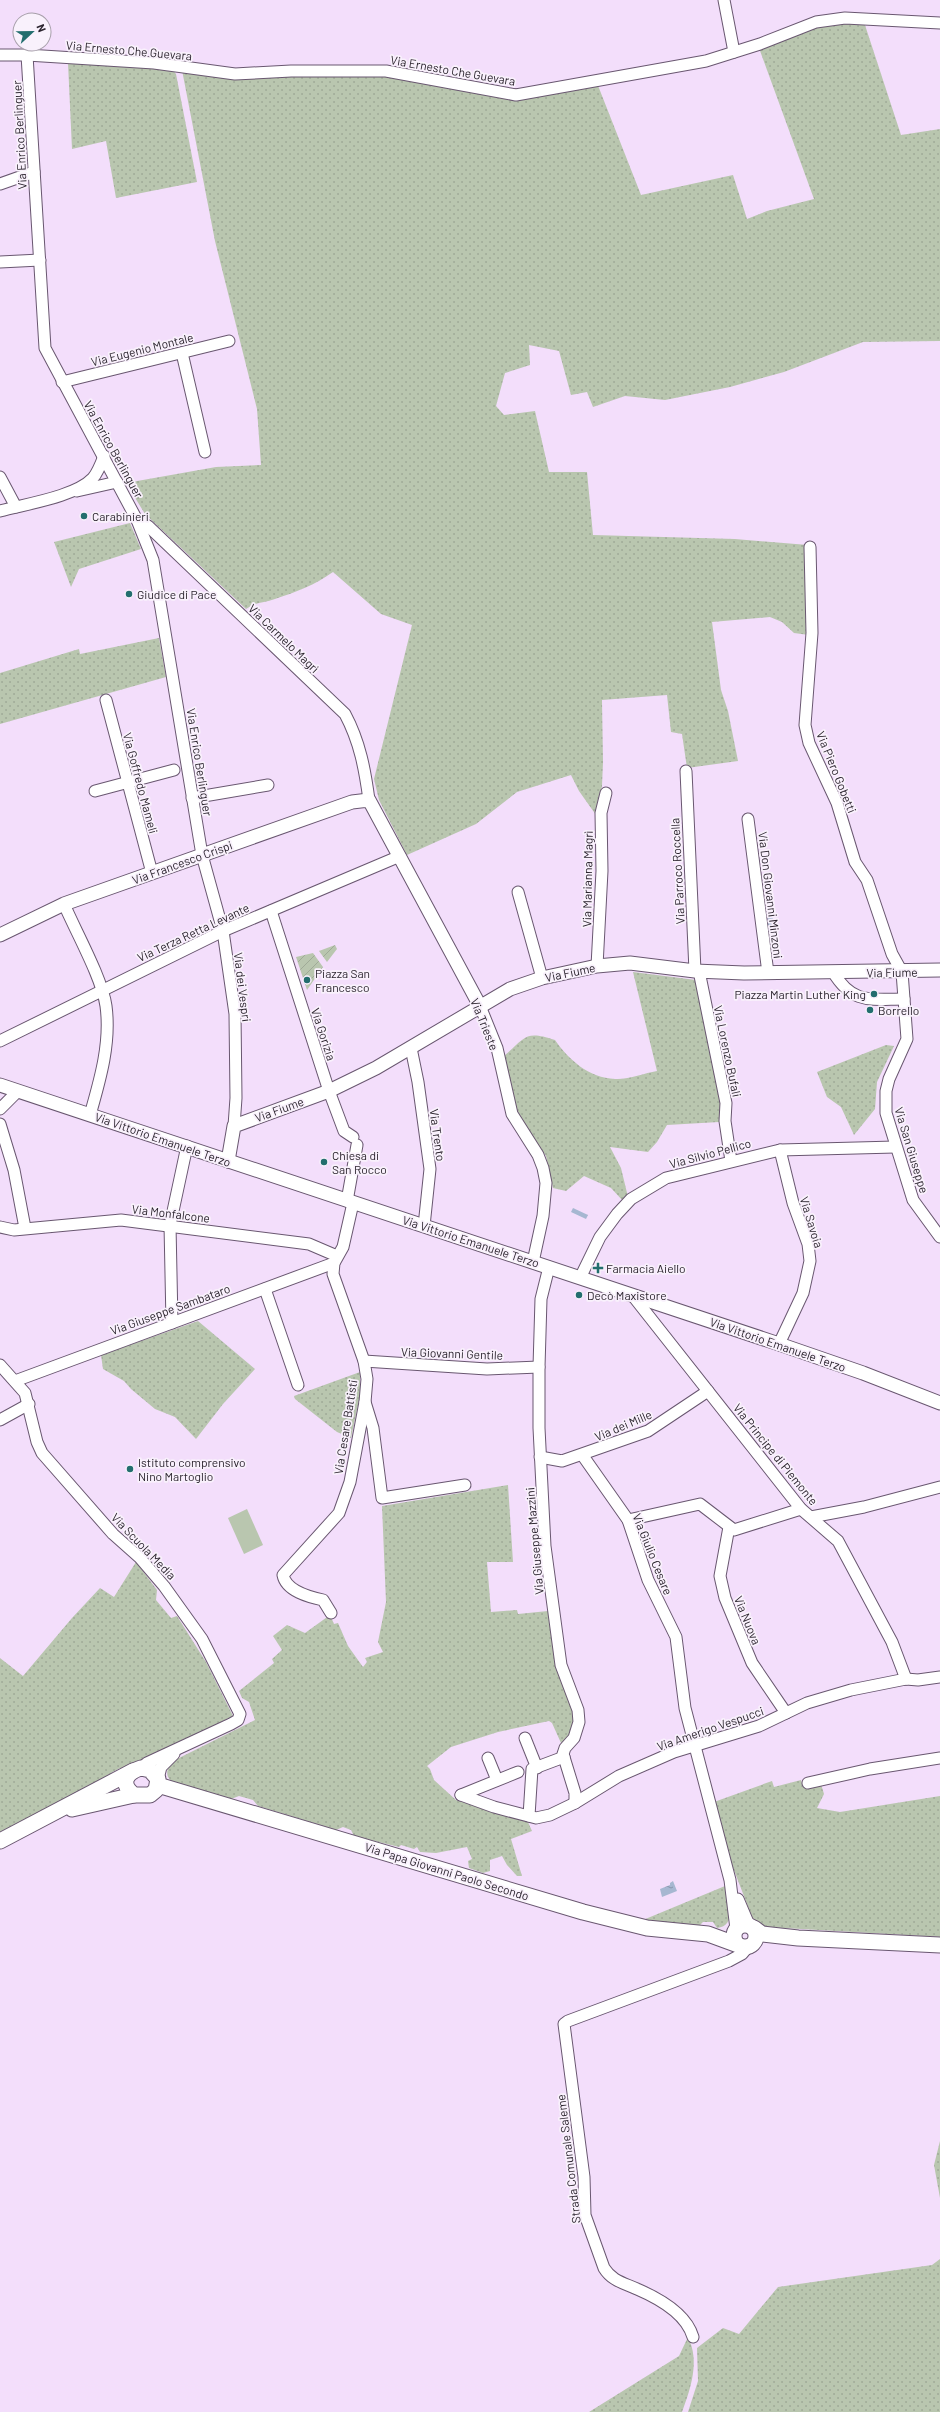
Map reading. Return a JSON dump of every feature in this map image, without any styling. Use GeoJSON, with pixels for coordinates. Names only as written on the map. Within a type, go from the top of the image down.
{"type":"FeatureCollection","features":[{"type":"Feature","properties":{"kind":"main road"},"geometry":{"type":"LineString","coordinates":[[0,1841],[137,1770],[150,1770],[156,1786]]}},
{"type":"Feature","properties":{"kind":"main road"},"geometry":{"type":"LineString","coordinates":[[134,1795],[125,1786],[124,1781],[137,1770]]}},
{"type":"Feature","properties":{"kind":"main road","name":"Via Papa Giovanni Paolo Secondo"},"geometry":{"type":"LineString","coordinates":[[38,1822],[76,1807],[134,1795],[156,1786],[220,1802],[583,1912],[647,1928],[743,1937],[762,1934],[798,1938],[940,1945]]}},
{"type":"Feature","properties":{"kind":"street"},"geometry":{"type":"LineString","coordinates":[[724,0],[734,52]]}},
{"type":"Feature","properties":{"kind":"street","name":"Via Ernesto Che Guevara"},"geometry":{"type":"LineString","coordinates":[[0,55],[27,55],[154,63],[235,74],[291,71],[386,71],[516,94],[699,62],[734,52],[816,22],[845,18],[940,23]]}},
{"type":"Feature","properties":{"kind":"street","name":"Via Enrico Berlinguer"},"geometry":{"type":"LineString","coordinates":[[27,55],[45,348],[137,520],[153,560],[202,855]]}},
{"type":"Feature","properties":{"kind":"street"},"geometry":{"type":"LineString","coordinates":[[0,184],[34,172]]}},
{"type":"Feature","properties":{"kind":"street"},"geometry":{"type":"LineString","coordinates":[[0,262],[40,260]]}},
{"type":"Feature","properties":{"kind":"street","name":"Via Eugenio Montale"},"geometry":{"type":"LineString","coordinates":[[62,382],[228,341]]}},
{"type":"Feature","properties":{"kind":"street"},"geometry":{"type":"LineString","coordinates":[[182,353],[205,452]]}},
{"type":"Feature","properties":{"kind":"street"},"geometry":{"type":"LineString","coordinates":[[0,511],[70,491],[93,478],[104,456]]}},
{"type":"Feature","properties":{"kind":"street"},"geometry":{"type":"LineString","coordinates":[[0,477],[16,506]]}},
{"type":"Feature","properties":{"kind":"street"},"geometry":{"type":"LineString","coordinates":[[70,491],[85,491],[117,482]]}},
{"type":"Feature","properties":{"kind":"street","name":"Via Carmelo Magrì"},"geometry":{"type":"LineString","coordinates":[[137,520],[148,526],[345,714],[359,745],[366,771],[369,800]]}},
{"type":"Feature","properties":{"kind":"street","name":"Via Piero Gobetti"},"geometry":{"type":"LineString","coordinates":[[810,547],[812,633],[805,724],[809,743],[836,803],[855,862],[867,880],[892,954],[902,972]]}},
{"type":"Feature","properties":{"kind":"street","name":"Via Goffredo Mameli"},"geometry":{"type":"LineString","coordinates":[[106,700],[152,872]]}},
{"type":"Feature","properties":{"kind":"street"},"geometry":{"type":"LineString","coordinates":[[95,791],[174,770]]}},
{"type":"Feature","properties":{"kind":"street","name":"Via Parroco Roccella"},"geometry":{"type":"LineString","coordinates":[[686,771],[697,971]]}},
{"type":"Feature","properties":{"kind":"street"},"geometry":{"type":"LineString","coordinates":[[192,798],[268,785]]}},
{"type":"Feature","properties":{"kind":"street","name":"Via Marianna Magrì"},"geometry":{"type":"LineString","coordinates":[[597,966],[602,871],[601,813],[606,793]]}},
{"type":"Feature","properties":{"kind":"street","name":"Via Francesco Crispi"},"geometry":{"type":"LineString","coordinates":[[0,935],[64,904],[352,802],[369,800]]}},
{"type":"Feature","properties":{"kind":"street","name":"Via Trieste"},"geometry":{"type":"LineString","coordinates":[[369,800],[480,1006],[496,1048],[512,1114],[538,1155],[543,1168],[546,1184],[543,1216],[533,1262]]}},
{"type":"Feature","properties":{"kind":"street","name":"Via Don Giovanni Minzoni"},"geometry":{"type":"LineString","coordinates":[[748,819],[768,973]]}},
{"type":"Feature","properties":{"kind":"street","name":"Via dei Vespri"},"geometry":{"type":"LineString","coordinates":[[202,855],[223,931],[235,1014],[236,1098],[234,1126]]}},
{"type":"Feature","properties":{"kind":"street","name":"Via Terza Retta Levante"},"geometry":{"type":"LineString","coordinates":[[0,1041],[223,931],[400,856]]}},
{"type":"Feature","properties":{"kind":"street"},"geometry":{"type":"LineString","coordinates":[[518,892],[542,978]]}},
{"type":"Feature","properties":{"kind":"street"},"geometry":{"type":"LineString","coordinates":[[64,904],[102,990],[106,1006],[104,1065],[90,1114]]}},
{"type":"Feature","properties":{"kind":"street","name":"Via Gorizia"},"geometry":{"type":"LineString","coordinates":[[271,911],[329,1091],[344,1131],[355,1141],[350,1202]]}},
{"type":"Feature","properties":{"kind":"street","name":"Via Fiume"},"geometry":{"type":"LineString","coordinates":[[234,1126],[329,1091],[376,1068],[510,989],[542,978],[597,966],[630,963],[697,971],[768,973],[902,972],[940,970]]}},
{"type":"Feature","properties":{"kind":"street","name":"Via Lorenzo Bufali"},"geometry":{"type":"LineString","coordinates":[[697,971],[726,1104],[725,1121],[731,1161]]}},
{"type":"Feature","properties":{"kind":"street"},"geometry":{"type":"LineString","coordinates":[[832,972],[839,982],[861,999],[904,999]]}},
{"type":"Feature","properties":{"kind":"street","name":"Via San Giuseppe"},"geometry":{"type":"LineString","coordinates":[[902,972],[907,1039],[889,1079],[885,1103],[895,1147],[913,1200],[940,1237]]}},
{"type":"Feature","properties":{"kind":"street","name":"Via Trento"},"geometry":{"type":"LineString","coordinates":[[411,1048],[418,1082],[430,1169],[424,1226]]}},
{"type":"Feature","properties":{"kind":"street","name":"Via Vittorio Emanuele Terzo"},"geometry":{"type":"LineString","coordinates":[[0,1085],[779,1344],[863,1373],[940,1403]]}},
{"type":"Feature","properties":{"kind":"street"},"geometry":{"type":"LineString","coordinates":[[0,1109],[18,1091]]}},
{"type":"Feature","properties":{"kind":"street"},"geometry":{"type":"LineString","coordinates":[[0,1124],[14,1170],[25,1228]]}},
{"type":"Feature","properties":{"kind":"street"},"geometry":{"type":"LineString","coordinates":[[228,1161],[234,1126]]}},
{"type":"Feature","properties":{"kind":"street"},"geometry":{"type":"LineString","coordinates":[[172,1323],[170,1225],[187,1146]]}},
{"type":"Feature","properties":{"kind":"street","name":"Via Silvio Pellico"},"geometry":{"type":"LineString","coordinates":[[580,1278],[600,1237],[631,1199],[666,1178],[780,1150],[895,1147]]}},
{"type":"Feature","properties":{"kind":"street","name":"Via Savoia"},"geometry":{"type":"LineString","coordinates":[[779,1344],[803,1293],[810,1262],[808,1244],[793,1203],[780,1150]]}},
{"type":"Feature","properties":{"kind":"street","name":"Via Cesare Battisti"},"geometry":{"type":"LineString","coordinates":[[331,1613],[323,1600],[311,1597],[295,1590],[286,1582],[283,1575],[339,1513],[350,1482],[365,1402],[367,1379],[364,1361],[333,1274],[336,1259],[342,1247],[350,1202]]}},
{"type":"Feature","properties":{"kind":"street","name":"Via Monfalcone"},"geometry":{"type":"LineString","coordinates":[[0,1227],[14,1230],[121,1220],[170,1225],[309,1244],[336,1259]]}},
{"type":"Feature","properties":{"kind":"street","name":"Via Giuseppe Sambataro"},"geometry":{"type":"LineString","coordinates":[[15,1381],[264,1289],[336,1259]]}},
{"type":"Feature","properties":{"kind":"street","name":"Via Giuseppe Mazzini"},"geometry":{"type":"LineString","coordinates":[[549,1267],[541,1299],[539,1367],[540,1456],[545,1546],[561,1665],[578,1710],[577,1731],[574,1738],[565,1748],[564,1757]]}},
{"type":"Feature","properties":{"kind":"street"},"geometry":{"type":"LineString","coordinates":[[264,1289],[298,1385]]}},
{"type":"Feature","properties":{"kind":"street","name":"Via Principe di Piemonte"},"geometry":{"type":"LineString","coordinates":[[633,1296],[802,1509],[838,1541],[892,1642],[906,1679]]}},
{"type":"Feature","properties":{"kind":"street","name":"Via Giovanni Gentile"},"geometry":{"type":"LineString","coordinates":[[364,1361],[487,1369],[539,1367]]}},
{"type":"Feature","properties":{"kind":"street","name":"Via Scuola Media"},"geometry":{"type":"LineString","coordinates":[[0,1365],[25,1393],[29,1404],[37,1442],[42,1453],[113,1534],[140,1558],[164,1586],[202,1639],[240,1714],[238,1720],[181,1749]]}},
{"type":"Feature","properties":{"kind":"street","name":"Via dei Mille"},"geometry":{"type":"LineString","coordinates":[[540,1456],[562,1462],[648,1431],[708,1391]]}},
{"type":"Feature","properties":{"kind":"street"},"geometry":{"type":"LineString","coordinates":[[365,1402],[372,1428],[382,1498],[465,1485]]}},
{"type":"Feature","properties":{"kind":"street"},"geometry":{"type":"LineString","coordinates":[[0,1420],[29,1404]]}},
{"type":"Feature","properties":{"kind":"street","name":"Via Giulio Cesare"},"geometry":{"type":"LineString","coordinates":[[582,1456],[628,1520],[648,1580],[676,1637],[685,1708],[730,1880],[743,1937]]}},
{"type":"Feature","properties":{"kind":"street"},"geometry":{"type":"LineString","coordinates":[[811,1518],[864,1507],[940,1487]]}},
{"type":"Feature","properties":{"kind":"street"},"geometry":{"type":"LineString","coordinates":[[628,1520],[700,1504],[734,1530],[802,1509]]}},
{"type":"Feature","properties":{"kind":"street","name":"Via Nuova"},"geometry":{"type":"LineString","coordinates":[[729,1527],[720,1576],[724,1598],[752,1663],[786,1713]]}},
{"type":"Feature","properties":{"kind":"street","name":"Via Amerigo Vespucci"},"geometry":{"type":"LineString","coordinates":[[497,1780],[461,1796],[494,1807],[542,1818],[575,1803],[619,1776],[674,1752],[759,1726],[807,1704],[851,1690],[906,1679],[918,1680],[940,1676]]}},
{"type":"Feature","properties":{"kind":"street"},"geometry":{"type":"LineString","coordinates":[[525,1738],[537,1768]]}},
{"type":"Feature","properties":{"kind":"street"},"geometry":{"type":"LineString","coordinates":[[137,1770],[147,1763],[181,1749]]}},
{"type":"Feature","properties":{"kind":"street"},"geometry":{"type":"LineString","coordinates":[[156,1786],[161,1767],[181,1749]]}},
{"type":"Feature","properties":{"kind":"street"},"geometry":{"type":"LineString","coordinates":[[529,1816],[532,1769],[564,1757],[575,1793],[575,1803]]}},
{"type":"Feature","properties":{"kind":"street"},"geometry":{"type":"LineString","coordinates":[[488,1758],[497,1780],[518,1772]]}},
{"type":"Feature","properties":{"kind":"street"},"geometry":{"type":"LineString","coordinates":[[808,1782],[870,1769],[940,1758]]}},
{"type":"Feature","properties":{"kind":"street"},"geometry":{"type":"LineString","coordinates":[[716,1964],[729,1961],[742,1954],[743,1937]]}},
{"type":"Feature","properties":{"kind":"street"},"geometry":{"type":"LineString","coordinates":[[716,1964],[729,1954],[743,1937]]}},
{"type":"Feature","properties":{"kind":"street","name":"Strada Comunale Saleme"},"geometry":{"type":"LineString","coordinates":[[693,2337],[688,2327],[667,2304],[650,2294],[620,2282],[609,2275],[604,2268],[586,2215],[584,2177],[564,2024],[568,2021],[716,1964]]}},
{"type":"Feature","properties":{"kind":"green space"},"geometry":{"type":"Polygon","coordinates":[[[845,21],[864,22],[901,135],[940,129],[940,341],[863,342],[784,372],[730,387],[665,400],[625,396],[593,407],[587,392],[571,395],[559,351],[529,345],[530,365],[505,373],[496,406],[504,415],[535,411],[549,472],[587,472],[593,535],[735,539],[808,545],[809,635],[794,633],[782,622],[770,617],[712,622],[721,690],[728,711],[738,761],[687,768],[682,734],[671,732],[667,695],[602,700],[602,786],[596,815],[579,791],[571,775],[517,792],[476,824],[407,855],[379,800],[374,779],[412,625],[381,614],[333,572],[305,588],[253,605],[246,609],[145,514],[126,483],[216,467],[261,465],[257,409],[215,241],[182,70],[385,73],[512,97],[597,83],[641,195],[733,175],[747,219],[767,211],[814,199],[759,48],[817,26],[845,21]]]}},
{"type":"Feature","properties":{"kind":"green space"},"geometry":{"type":"Polygon","coordinates":[[[68,63],[170,67],[176,74],[197,182],[116,198],[106,141],[72,149],[68,63]]]}},
{"type":"Feature","properties":{"kind":"green space"},"geometry":{"type":"Polygon","coordinates":[[[130,523],[141,549],[79,569],[71,587],[54,542],[130,523]]]}},
{"type":"Feature","properties":{"kind":"green space"},"geometry":{"type":"Polygon","coordinates":[[[159,638],[166,677],[0,724],[0,673],[79,649],[80,654],[159,638]]]}},
{"type":"Feature","properties":{"kind":"green space"},"geometry":{"type":"Polygon","coordinates":[[[335,945],[337,949],[327,962],[319,951],[335,945]]]}},
{"type":"Feature","properties":{"kind":"green space"},"geometry":{"type":"Polygon","coordinates":[[[313,953],[323,967],[307,990],[296,957],[313,953]]]}},
{"type":"Feature","properties":{"kind":"green space"},"geometry":{"type":"Polygon","coordinates":[[[633,972],[696,980],[722,1104],[722,1116],[719,1116],[719,1122],[667,1125],[657,1142],[648,1152],[610,1147],[621,1168],[628,1197],[623,1201],[611,1188],[584,1176],[566,1191],[553,1188],[546,1156],[528,1131],[515,1106],[504,1056],[526,1037],[537,1036],[555,1040],[580,1067],[606,1078],[620,1079],[657,1071],[633,972]]]}},
{"type":"Feature","properties":{"kind":"green space"},"geometry":{"type":"Polygon","coordinates":[[[886,1045],[894,1046],[877,1082],[875,1109],[854,1135],[841,1107],[827,1097],[817,1072],[886,1045]]]}},
{"type":"Feature","properties":{"kind":"green space"},"geometry":{"type":"Polygon","coordinates":[[[198,1321],[255,1369],[223,1404],[196,1439],[175,1417],[155,1409],[131,1389],[124,1381],[103,1369],[101,1355],[198,1321]]]}},
{"type":"Feature","properties":{"kind":"green space"},"geometry":{"type":"Polygon","coordinates":[[[360,1372],[360,1395],[351,1438],[337,1432],[295,1399],[294,1396],[360,1372]]]}},
{"type":"Feature","properties":{"kind":"green space"},"geometry":{"type":"Polygon","coordinates":[[[508,1485],[513,1562],[487,1562],[491,1612],[517,1610],[518,1614],[548,1611],[576,1723],[569,1740],[561,1743],[552,1723],[549,1721],[498,1732],[451,1747],[427,1766],[430,1769],[434,1780],[456,1800],[527,1820],[532,1831],[511,1839],[522,1876],[517,1876],[507,1865],[502,1856],[490,1860],[490,1871],[483,1873],[469,1868],[468,1861],[472,1859],[467,1847],[436,1853],[420,1852],[417,1847],[414,1849],[401,1845],[399,1847],[354,1836],[351,1830],[343,1827],[336,1830],[258,1806],[253,1800],[239,1796],[231,1799],[198,1792],[175,1784],[168,1777],[168,1770],[175,1760],[255,1720],[249,1702],[242,1698],[239,1691],[274,1663],[272,1659],[282,1650],[273,1636],[287,1625],[305,1633],[330,1615],[334,1624],[338,1623],[348,1646],[363,1667],[367,1662],[365,1658],[383,1652],[378,1642],[386,1602],[382,1506],[508,1485]]]}},
{"type":"Feature","properties":{"kind":"green space"},"geometry":{"type":"Polygon","coordinates":[[[247,1509],[263,1545],[244,1554],[228,1518],[247,1509]]]}},
{"type":"Feature","properties":{"kind":"green space"},"geometry":{"type":"Polygon","coordinates":[[[136,1562],[157,1590],[156,1600],[171,1618],[177,1616],[206,1662],[233,1716],[126,1770],[120,1768],[111,1773],[109,1779],[0,1832],[0,1658],[23,1676],[72,1618],[100,1588],[114,1597],[136,1562]]]}},
{"type":"Feature","properties":{"kind":"green space"},"geometry":{"type":"Polygon","coordinates":[[[801,1780],[803,1787],[821,1784],[824,1794],[817,1808],[840,1812],[940,1796],[940,1937],[766,1927],[758,1924],[752,1917],[732,1865],[714,1802],[772,1781],[774,1787],[801,1780]]]}},
{"type":"Feature","properties":{"kind":"green space"},"geometry":{"type":"Polygon","coordinates":[[[725,1886],[730,1917],[728,1922],[723,1926],[717,1928],[713,1922],[703,1922],[698,1927],[643,1920],[725,1886]]]}},
{"type":"Feature","properties":{"kind":"green space"},"geometry":{"type":"Polygon","coordinates":[[[940,2141],[940,2198],[934,2165],[940,2141]]]}},
{"type":"Feature","properties":{"kind":"green space"},"geometry":{"type":"Polygon","coordinates":[[[940,2259],[940,2412],[688,2412],[698,2381],[697,2348],[723,2328],[739,2334],[778,2287],[932,2265],[940,2259]]]}},
{"type":"Feature","properties":{"kind":"green space"},"geometry":{"type":"Polygon","coordinates":[[[688,2337],[692,2346],[694,2365],[691,2384],[682,2412],[589,2412],[679,2356],[688,2337]]]}},
{"type":"Feature","properties":{"kind":"water"},"geometry":{"type":"Polygon","coordinates":[[[768,915],[773,918],[772,927],[767,925],[768,915]]]}},
{"type":"Feature","properties":{"kind":"water"},"geometry":{"type":"Polygon","coordinates":[[[573,1208],[588,1215],[586,1219],[571,1212],[573,1208]]]}},
{"type":"Feature","properties":{"kind":"water"},"geometry":{"type":"Polygon","coordinates":[[[673,1881],[677,1891],[662,1897],[660,1889],[670,1885],[673,1881]]]}},
{"type":"Feature","properties":{"kind":"place","name":"Carabinieri"},"geometry":{"type":"Point","coordinates":[84,516]}},
{"type":"Feature","properties":{"kind":"place","name":"Giudice di Pace"},"geometry":{"type":"Point","coordinates":[129,594]}},
{"type":"Feature","properties":{"kind":"place","name":"Piazza San Francesco"},"geometry":{"type":"Point","coordinates":[307,980]}},
{"type":"Feature","properties":{"kind":"place","name":"Piazza Martin Luther King"},"geometry":{"type":"Point","coordinates":[874,994]}},
{"type":"Feature","properties":{"kind":"place","name":"Borrello"},"geometry":{"type":"Point","coordinates":[870,1010]}},
{"type":"Feature","properties":{"kind":"place","name":"Chiesa di San Rocco"},"geometry":{"type":"Point","coordinates":[324,1162]}},
{"type":"Feature","properties":{"kind":"place","name":"Farmacia Aiello"},"geometry":{"type":"Point","coordinates":[598,1268]}},
{"type":"Feature","properties":{"kind":"place","name":"Decò Maxistore"},"geometry":{"type":"Point","coordinates":[579,1295]}},
{"type":"Feature","properties":{"kind":"place","name":"Istituto comprensivo Nino Martoglio"},"geometry":{"type":"Point","coordinates":[130,1469]}}]}
